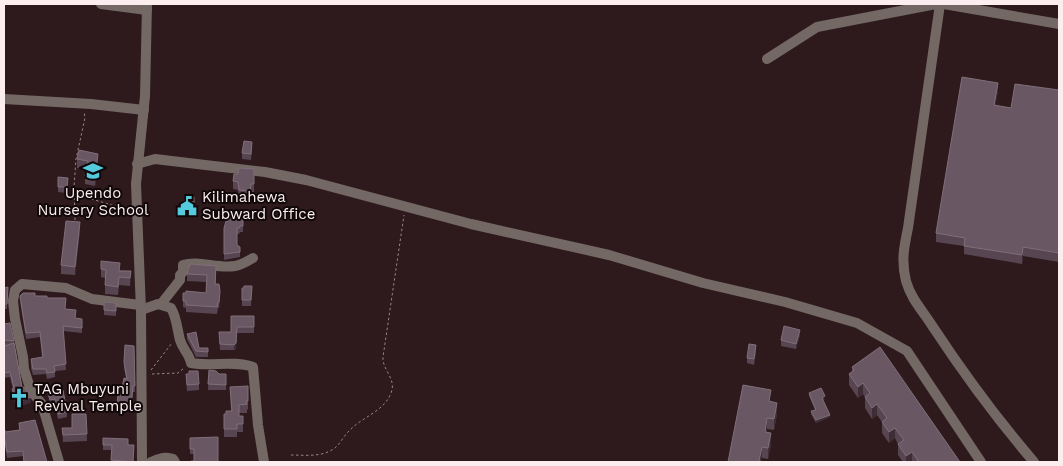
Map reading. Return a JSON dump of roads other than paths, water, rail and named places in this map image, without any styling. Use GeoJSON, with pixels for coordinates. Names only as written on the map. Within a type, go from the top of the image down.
{"type":"FeatureCollection","features":[{"type":"Feature","properties":{"kind":"street"},"geometry":{"type":"LineString","coordinates":[[101,4],[147,7],[147,64],[136,184],[142,462]]}},
{"type":"Feature","properties":{"kind":"street"},"geometry":{"type":"LineString","coordinates":[[767,59],[817,27],[938,4],[909,218],[902,254],[906,280],[913,301],[925,315],[960,369],[1005,428],[1034,462]]}},
{"type":"Feature","properties":{"kind":"street"},"geometry":{"type":"LineString","coordinates":[[944,4],[1059,24]]}},
{"type":"Feature","properties":{"kind":"street"},"geometry":{"type":"LineString","coordinates":[[4,99],[144,110]]}},
{"type":"Feature","properties":{"kind":"street"},"geometry":{"type":"LineString","coordinates":[[138,164],[155,159],[271,173],[316,182],[405,207],[609,255],[703,283],[785,302],[857,323],[906,351],[981,462]]}},
{"type":"Feature","properties":{"kind":"street"},"geometry":{"type":"LineString","coordinates":[[161,304],[180,280],[183,265],[191,263],[212,266],[236,266],[253,258]]}},
{"type":"Feature","properties":{"kind":"street"},"geometry":{"type":"LineString","coordinates":[[59,462],[42,404],[31,391],[26,378],[9,312],[15,290],[20,284],[26,283],[66,288],[92,299],[140,307],[161,304],[169,307],[173,312],[179,335],[185,351],[189,354],[190,361],[213,366],[246,364],[253,367],[258,425],[264,462]]}},
{"type":"Feature","properties":{"kind":"street"},"geometry":{"type":"LineString","coordinates":[[151,462],[161,458],[174,458],[175,462]]}},
{"type":"Feature","properties":{"kind":"place","name":"Upendo Nursery School"},"geometry":{"type":"Point","coordinates":[93,171]}},
{"type":"Feature","properties":{"kind":"place","name":"Kilimahewa Subward Office"},"geometry":{"type":"Point","coordinates":[187,206]}},
{"type":"Feature","properties":{"kind":"place","name":"TAG Mbuyuni Revival Temple"},"geometry":{"type":"Point","coordinates":[19,398]}}]}
